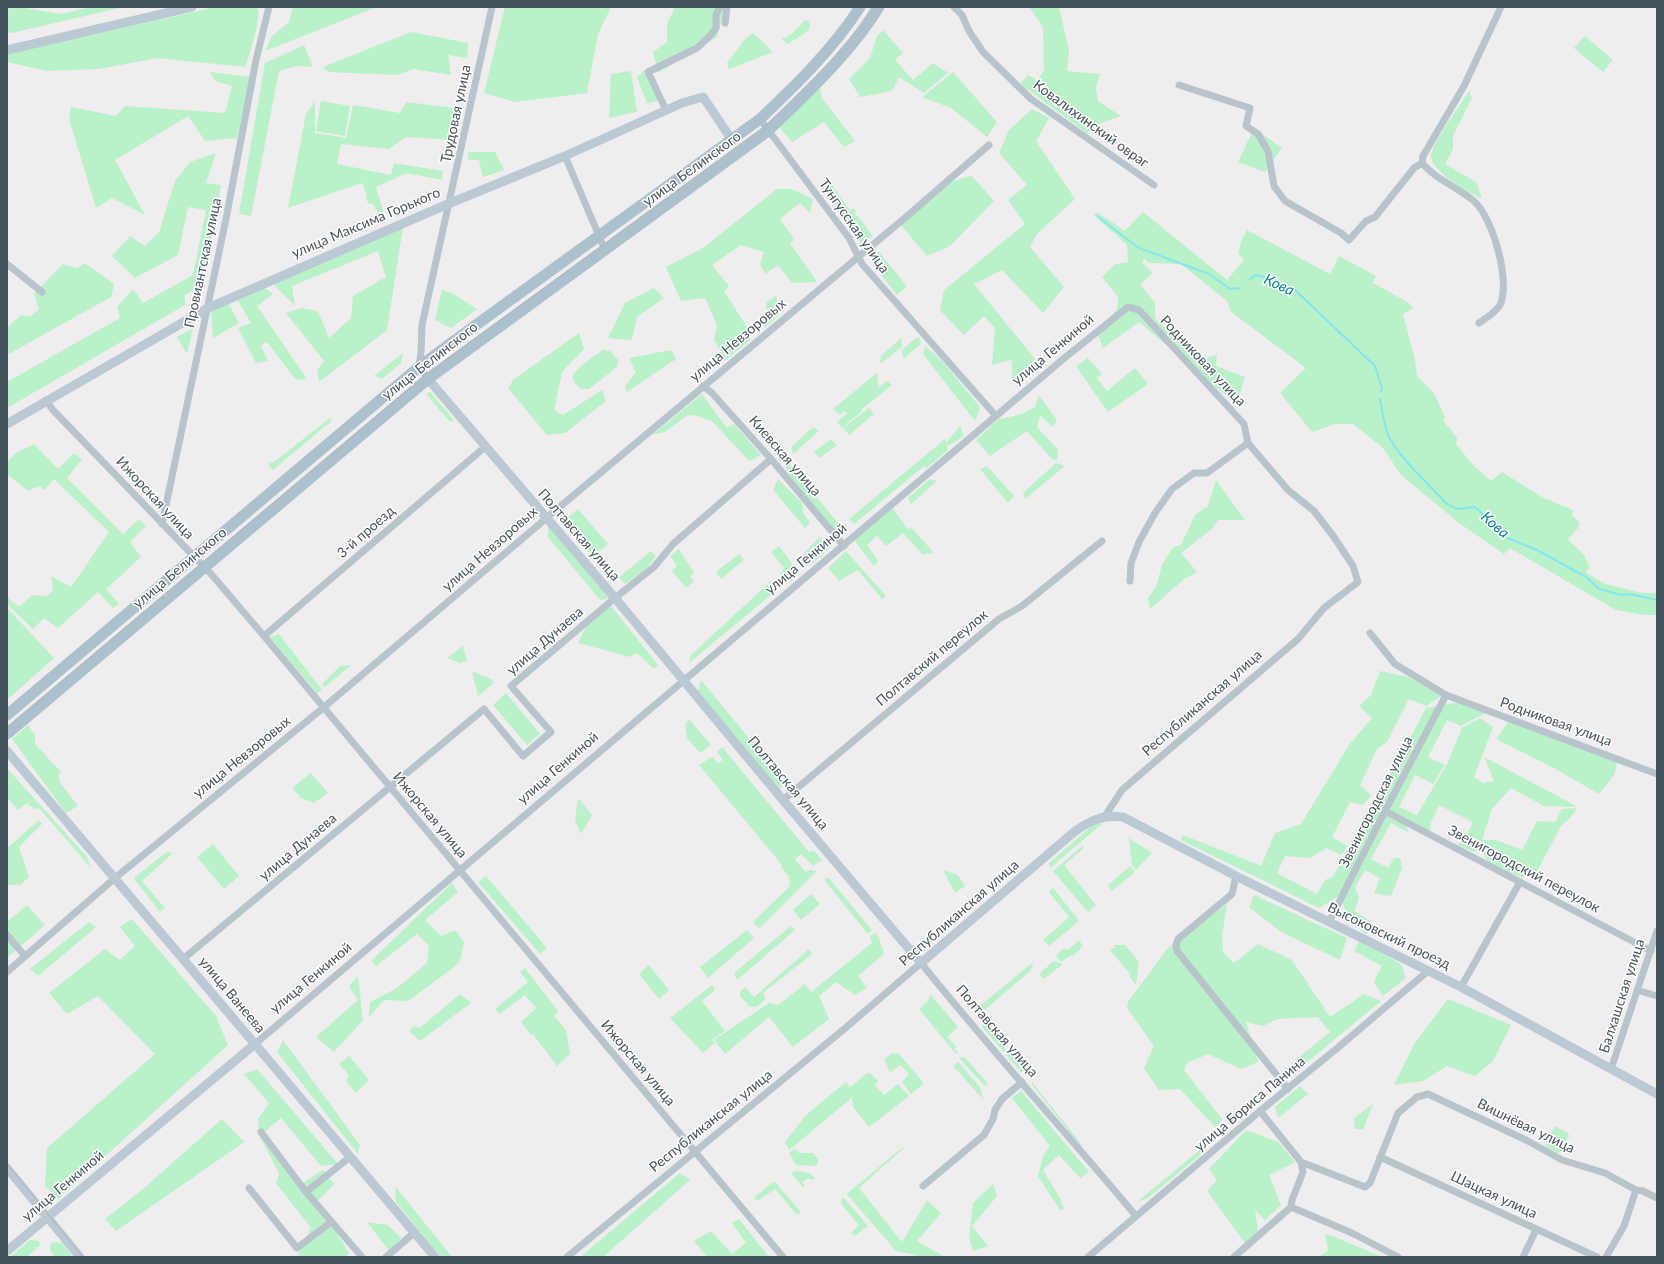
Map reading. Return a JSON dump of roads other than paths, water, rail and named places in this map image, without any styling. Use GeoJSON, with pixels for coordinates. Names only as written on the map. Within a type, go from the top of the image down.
{"type":"FeatureCollection","features":[{"type":"Feature","properties":{"kind":"main road","name":"улица Белинского"},"geometry":{"type":"LineString","coordinates":[[7,715],[419,368],[447,346],[760,119],[789,92],[835,43],[859,7]]}},
{"type":"Feature","properties":{"kind":"main road","name":"улица Белинского"},"geometry":{"type":"LineString","coordinates":[[7,734],[428,379],[768,131],[845,52],[863,31],[879,7]]}},
{"type":"Feature","properties":{"kind":"street"},"geometry":{"type":"LineString","coordinates":[[7,50],[192,7]]}},
{"type":"Feature","properties":{"kind":"street","name":"Провиантская улица"},"geometry":{"type":"LineString","coordinates":[[162,524],[208,308],[256,60],[269,7]]}},
{"type":"Feature","properties":{"kind":"street","name":"Трудовая улица"},"geometry":{"type":"LineString","coordinates":[[419,368],[422,325],[492,7]]}},
{"type":"Feature","properties":{"kind":"street"},"geometry":{"type":"LineString","coordinates":[[666,110],[648,72],[697,48],[716,28],[716,15],[720,7]]}},
{"type":"Feature","properties":{"kind":"street"},"geometry":{"type":"LineString","coordinates":[[725,23],[727,7]]}},
{"type":"Feature","properties":{"kind":"street","name":"Ковалихинский овраг"},"geometry":{"type":"LineString","coordinates":[[954,7],[962,15],[969,31],[983,52],[1031,99],[1154,185]]}},
{"type":"Feature","properties":{"kind":"street"},"geometry":{"type":"LineString","coordinates":[[1479,323],[1499,307],[1504,294],[1500,256],[1491,229],[1481,210],[1474,201],[1429,172],[1422,164],[1423,156],[1464,86],[1497,8]]}},
{"type":"Feature","properties":{"kind":"street"},"geometry":{"type":"LineString","coordinates":[[1179,85],[1250,108],[1246,126],[1258,134],[1268,151],[1274,186],[1285,201],[1341,233],[1349,240],[1366,221],[1375,217],[1414,168],[1422,164]]}},
{"type":"Feature","properties":{"kind":"street","name":"улица Максима Горького"},"geometry":{"type":"LineString","coordinates":[[7,424],[46,400],[208,308],[448,204],[565,156],[682,103],[703,97],[732,140]]}},
{"type":"Feature","properties":{"kind":"street","name":"Тунгусская улица"},"geometry":{"type":"LineString","coordinates":[[760,119],[849,238],[867,270],[996,416]]}},
{"type":"Feature","properties":{"kind":"street","name":"улица Невзоровых"},"geometry":{"type":"LineString","coordinates":[[7,972],[115,878],[323,708],[989,145]]}},
{"type":"Feature","properties":{"kind":"street"},"geometry":{"type":"LineString","coordinates":[[565,156],[605,250]]}},
{"type":"Feature","properties":{"kind":"street"},"geometry":{"type":"LineString","coordinates":[[7,264],[42,292]]}},
{"type":"Feature","properties":{"kind":"street","name":"улица Генкиной"},"geometry":{"type":"LineString","coordinates":[[7,1251],[255,1044],[1068,355],[1128,307]]}},
{"type":"Feature","properties":{"kind":"street","name":"Родниковая улица"},"geometry":{"type":"LineString","coordinates":[[1128,307],[1139,310],[1244,424],[1248,443],[1288,490],[1314,511],[1334,537],[1353,566],[1358,582]]}},
{"type":"Feature","properties":{"kind":"street","name":"Полтавская улица"},"geometry":{"type":"LineString","coordinates":[[419,368],[615,598],[958,1009],[1136,1216]]}},
{"type":"Feature","properties":{"kind":"street","name":"Киевская улица"},"geometry":{"type":"LineString","coordinates":[[703,386],[712,392],[844,546]]}},
{"type":"Feature","properties":{"kind":"street","name":"Ижорская улица"},"geometry":{"type":"LineString","coordinates":[[46,400],[52,409],[204,568],[264,636],[783,1257]]}},
{"type":"Feature","properties":{"kind":"street"},"geometry":{"type":"LineString","coordinates":[[1130,581],[1131,563],[1139,542],[1155,513],[1172,489],[1194,473],[1207,472],[1248,443]]}},
{"type":"Feature","properties":{"kind":"street","name":"3-й проезд"},"geometry":{"type":"LineString","coordinates":[[264,636],[485,447]]}},
{"type":"Feature","properties":{"kind":"street","name":"улица Дунаева"},"geometry":{"type":"LineString","coordinates":[[183,958],[484,709],[523,756],[551,732],[511,686],[654,567],[673,544],[771,460]]}},
{"type":"Feature","properties":{"kind":"street","name":"Полтавский переулок"},"geometry":{"type":"LineString","coordinates":[[783,800],[998,619],[1022,606],[1102,541]]}},
{"type":"Feature","properties":{"kind":"street","name":"Республиканская улица"},"geometry":{"type":"LineString","coordinates":[[567,1257],[843,1030],[1074,832],[1089,822],[1105,816],[1122,790],[1298,638],[1324,608],[1358,582]]}},
{"type":"Feature","properties":{"kind":"street","name":"Родниковая улица"},"geometry":{"type":"LineString","coordinates":[[1370,633],[1395,664],[1446,695],[1657,774]]}},
{"type":"Feature","properties":{"kind":"street","name":"Звенигородская улица"},"geometry":{"type":"LineString","coordinates":[[1329,922],[1385,810],[1446,695]]}},
{"type":"Feature","properties":{"kind":"street","name":"улица Ванеева"},"geometry":{"type":"LineString","coordinates":[[7,751],[435,1257]]}},
{"type":"Feature","properties":{"kind":"street","name":"Звенигородский переулок"},"geometry":{"type":"LineString","coordinates":[[1385,810],[1651,951]]}},
{"type":"Feature","properties":{"kind":"street","name":"Высоковский проезд"},"geometry":{"type":"LineString","coordinates":[[1105,816],[1123,817],[1132,820],[1236,876],[1461,987],[1657,1094]]}},
{"type":"Feature","properties":{"kind":"street"},"geometry":{"type":"LineString","coordinates":[[1236,876],[1232,894],[1178,939],[1176,945],[1177,951],[1288,1089]]}},
{"type":"Feature","properties":{"kind":"street"},"geometry":{"type":"LineString","coordinates":[[1461,987],[1520,882]]}},
{"type":"Feature","properties":{"kind":"street","name":"Балхашская улица"},"geometry":{"type":"LineString","coordinates":[[1611,1069],[1636,990],[1657,932]]}},
{"type":"Feature","properties":{"kind":"street"},"geometry":{"type":"LineString","coordinates":[[7,935],[25,956]]}},
{"type":"Feature","properties":{"kind":"street","name":"улица Бориса Панина"},"geometry":{"type":"LineString","coordinates":[[1088,1257],[1428,971]]}},
{"type":"Feature","properties":{"kind":"street"},"geometry":{"type":"LineString","coordinates":[[1636,990],[1657,996]]}},
{"type":"Feature","properties":{"kind":"street"},"geometry":{"type":"LineString","coordinates":[[923,1186],[984,1134],[1002,1099],[1022,1082]]}},
{"type":"Feature","properties":{"kind":"street","name":"Вишнёвая улица"},"geometry":{"type":"LineString","coordinates":[[1380,1157],[1398,1113],[1417,1097],[1428,1094],[1526,1140],[1562,1160],[1605,1173],[1636,1190],[1643,1191],[1657,1198]]}},
{"type":"Feature","properties":{"kind":"street"},"geometry":{"type":"LineString","coordinates":[[1234,1257],[1291,1207],[1292,1200],[1303,1172],[1301,1162],[1260,1111]]}},
{"type":"Feature","properties":{"kind":"street"},"geometry":{"type":"LineString","coordinates":[[261,1132],[306,1192],[362,1257]]}},
{"type":"Feature","properties":{"kind":"street"},"geometry":{"type":"LineString","coordinates":[[306,1192],[350,1156]]}},
{"type":"Feature","properties":{"kind":"street"},"geometry":{"type":"LineString","coordinates":[[1301,1162],[1366,1187],[1370,1183],[1380,1157]]}},
{"type":"Feature","properties":{"kind":"street","name":"Шацкая улица"},"geometry":{"type":"LineString","coordinates":[[1380,1157],[1597,1257]]}},
{"type":"Feature","properties":{"kind":"street"},"geometry":{"type":"LineString","coordinates":[[7,1168],[80,1257]]}},
{"type":"Feature","properties":{"kind":"street"},"geometry":{"type":"LineString","coordinates":[[249,1188],[297,1248],[331,1222]]}},
{"type":"Feature","properties":{"kind":"street"},"geometry":{"type":"LineString","coordinates":[[1606,1257],[1624,1226],[1636,1190]]}},
{"type":"Feature","properties":{"kind":"street"},"geometry":{"type":"LineString","coordinates":[[1291,1207],[1352,1233],[1397,1256]]}},
{"type":"Feature","properties":{"kind":"street"},"geometry":{"type":"LineString","coordinates":[[1524,1257],[1536,1230]]}},
{"type":"Feature","properties":{"kind":"street"},"geometry":{"type":"LineString","coordinates":[[386,1257],[415,1232]]}},
{"type":"Feature","properties":{"kind":"waterway","name":"Кова"},"geometry":{"type":"LineString","coordinates":[[1098,217],[1139,248],[1209,274],[1230,289],[1240,288]]}},
{"type":"Feature","properties":{"kind":"waterway","name":"Кова"},"geometry":{"type":"LineString","coordinates":[[1249,280],[1256,275],[1273,280],[1295,290],[1375,366],[1382,388],[1381,391]]}},
{"type":"Feature","properties":{"kind":"waterway","name":"Кова"},"geometry":{"type":"LineString","coordinates":[[1380,399],[1385,426],[1392,443],[1414,470],[1446,503],[1457,509],[1475,507],[1505,537],[1537,550],[1586,577],[1599,589],[1621,595],[1630,594],[1657,600]]}},
{"type":"Feature","properties":{"kind":"tram line"},"geometry":{"type":"LineString","coordinates":[[7,727],[425,375],[765,126],[836,54],[872,7]]}},
{"type":"Feature","properties":{"kind":"tram line"},"geometry":{"type":"LineString","coordinates":[[7,1164],[83,1257]]}}]}
